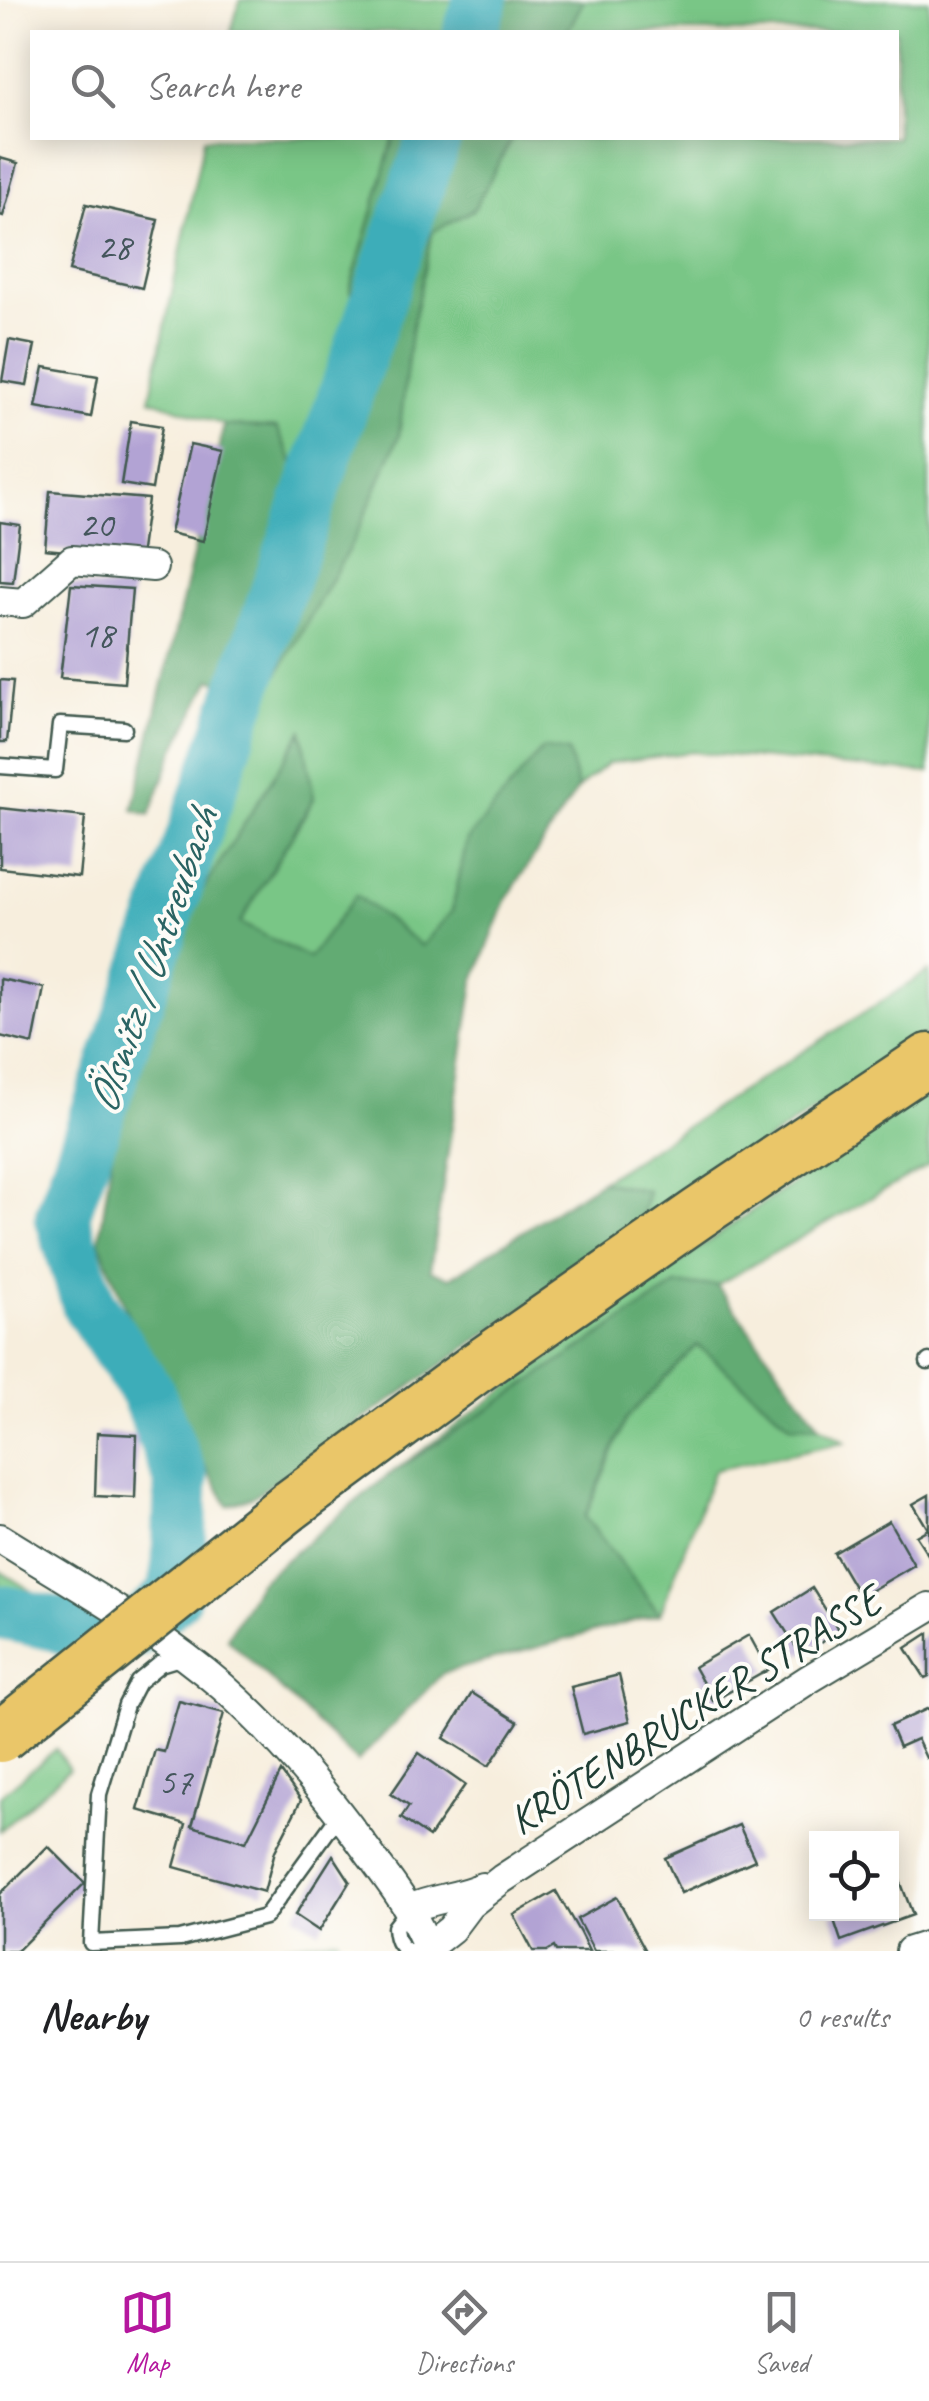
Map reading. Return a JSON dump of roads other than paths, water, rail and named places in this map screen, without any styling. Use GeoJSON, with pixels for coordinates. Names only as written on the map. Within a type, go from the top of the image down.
{"type":"FeatureCollection","features":[{"type":"Feature","properties":{"kind":"highway"},"geometry":{"type":"LineString","coordinates":[[0,1737],[288,1507],[492,1357],[926,1061]]}},
{"type":"Feature","properties":{"kind":"street"},"geometry":{"type":"LineString","coordinates":[[0,602],[22,603],[72,560],[153,566]]}},
{"type":"Feature","properties":{"kind":"street"},"geometry":{"type":"LineString","coordinates":[[0,1538],[173,1649],[221,1686],[290,1752],[409,1909],[421,1950]]}},
{"type":"Feature","properties":{"kind":"street","name":"KRÖTENBRUCKER STRASSE"},"geometry":{"type":"LineString","coordinates":[[421,1950],[442,1938],[469,1905],[502,1879],[808,1679],[929,1608]]}},
{"type":"Feature","properties":{"kind":"street","name":"KRÖTENBRUCKER STRASSE"},"geometry":{"type":"LineString","coordinates":[[409,1909],[426,1901],[464,1895],[502,1879]]}},
{"type":"Feature","properties":{"kind":"street"},"geometry":{"type":"LineString","coordinates":[[910,1951],[929,1944]]}},
{"type":"Feature","properties":{"kind":"lane"},"geometry":{"type":"LineString","coordinates":[[0,766],[55,770],[60,726],[124,730]]}},
{"type":"Feature","properties":{"kind":"lane"},"geometry":{"type":"LineString","coordinates":[[173,1649],[138,1682],[126,1705],[99,1794],[90,1943],[180,1939],[265,1917],[340,1814]]}},
{"type":"Feature","properties":{"kind":"waterway","name":"Ölsnitz / Untreubach"},"geometry":{"type":"LineString","coordinates":[[471,30],[481,0]]}},
{"type":"Feature","properties":{"kind":"waterway","name":"Ölsnitz / Untreubach"},"geometry":{"type":"LineString","coordinates":[[0,1612],[57,1624],[89,1637],[137,1629],[174,1595],[181,1479],[147,1392],[89,1305],[62,1217],[433,140]]}}]}
